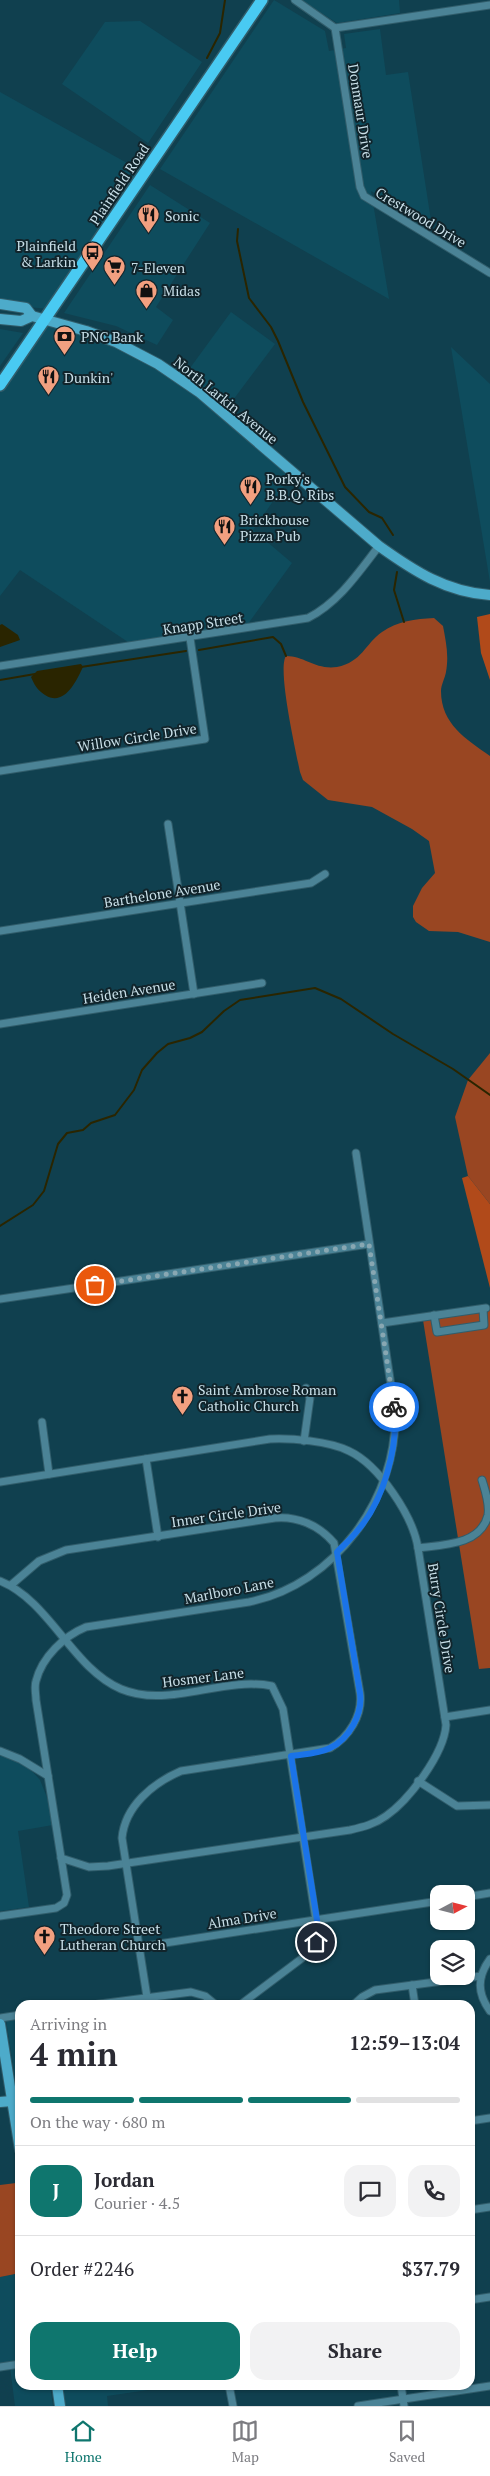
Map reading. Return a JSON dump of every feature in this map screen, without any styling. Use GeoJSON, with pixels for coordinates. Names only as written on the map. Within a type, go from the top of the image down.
{"type":"FeatureCollection","features":[{"type":"Feature","properties":{"kind":"main road","name":"Plainfield Road"},"geometry":{"type":"LineString","coordinates":[[0,384],[262,0]]}},
{"type":"Feature","properties":{"kind":"main road","name":"North Larkin Avenue"},"geometry":{"type":"LineString","coordinates":[[0,304],[26,308],[32,316],[86,331],[116,342],[158,364],[199,392],[379,546],[410,569],[438,584],[469,594],[490,595]]}},
{"type":"Feature","properties":{"kind":"main road","name":"North Larkin Avenue"},"geometry":{"type":"LineString","coordinates":[[0,318],[21,320],[32,316]]}},
{"type":"Feature","properties":{"kind":"main road"},"geometry":{"type":"LineString","coordinates":[[0,2024],[15,2095]]}},
{"type":"Feature","properties":{"kind":"main road"},"geometry":{"type":"LineString","coordinates":[[0,2102],[15,2100]]}},
{"type":"Feature","properties":{"kind":"main road"},"geometry":{"type":"LineString","coordinates":[[58,2390],[60,2406]]}},
{"type":"Feature","properties":{"kind":"street"},"geometry":{"type":"LineString","coordinates":[[295,0],[335,28],[490,5]]}},
{"type":"Feature","properties":{"kind":"street","name":"Donmaur Drive"},"geometry":{"type":"LineString","coordinates":[[335,28],[360,187],[364,196]]}},
{"type":"Feature","properties":{"kind":"street","name":"Crestwood Drive"},"geometry":{"type":"LineString","coordinates":[[364,196],[490,273]]}},
{"type":"Feature","properties":{"kind":"street","name":"Knapp Street"},"geometry":{"type":"LineString","coordinates":[[0,666],[190,638],[308,618],[324,610],[339,596],[379,546]]}},
{"type":"Feature","properties":{"kind":"street","name":"Willow Circle Drive"},"geometry":{"type":"LineString","coordinates":[[0,770],[205,739],[190,638]]}},
{"type":"Feature","properties":{"kind":"street"},"geometry":{"type":"LineString","coordinates":[[168,824],[194,994]]}},
{"type":"Feature","properties":{"kind":"street","name":"Barthelone Avenue"},"geometry":{"type":"LineString","coordinates":[[0,930],[311,883],[325,874]]}},
{"type":"Feature","properties":{"kind":"street","name":"Heiden Avenue"},"geometry":{"type":"LineString","coordinates":[[0,1024],[262,983]]}},
{"type":"Feature","properties":{"kind":"street","name":"Marlboro Lane"},"geometry":{"type":"LineString","coordinates":[[0,1916],[56,1908],[64,1903],[67,1895],[36,1700],[35,1682],[50,1654],[65,1640],[86,1627],[249,1602],[274,1596],[302,1582],[337,1552],[359,1529],[383,1483],[396,1432],[393,1397],[356,1153]]}},
{"type":"Feature","properties":{"kind":"street"},"geometry":{"type":"LineString","coordinates":[[0,1299],[369,1244]]}},
{"type":"Feature","properties":{"kind":"street"},"geometry":{"type":"LineString","coordinates":[[382,1323],[434,1315],[484,1308],[484,1325],[437,1332],[434,1315]]}},
{"type":"Feature","properties":{"kind":"street"},"geometry":{"type":"LineString","coordinates":[[304,1441],[310,1398],[306,1388]]}},
{"type":"Feature","properties":{"kind":"street"},"geometry":{"type":"LineString","coordinates":[[42,1422],[48,1474]]}},
{"type":"Feature","properties":{"kind":"street","name":"Burry Circle Drive"},"geometry":{"type":"LineString","coordinates":[[0,1482],[270,1439],[304,1441],[348,1450],[371,1467],[407,1514],[415,1530],[418,1548],[446,1732],[439,1751],[397,1807],[367,1826],[126,1863],[89,1867],[62,1858]]}},
{"type":"Feature","properties":{"kind":"street"},"geometry":{"type":"LineString","coordinates":[[146,1459],[158,1537]]}},
{"type":"Feature","properties":{"kind":"street"},"geometry":{"type":"LineString","coordinates":[[418,1548],[458,1543],[470,1538],[482,1528],[488,1515],[488,1504],[482,1480]]}},
{"type":"Feature","properties":{"kind":"street","name":"Inner Circle Drive"},"geometry":{"type":"LineString","coordinates":[[11,1585],[39,1561],[61,1551],[286,1517],[301,1520],[313,1526],[332,1540],[337,1552],[360,1693],[360,1710],[354,1723],[335,1746],[326,1750],[180,1771],[165,1778],[146,1793],[130,1812],[123,1825],[122,1838],[147,1997]]}},
{"type":"Feature","properties":{"kind":"street","name":"Hosmer Lane"},"geometry":{"type":"LineString","coordinates":[[0,1580],[11,1585],[37,1608],[65,1640],[101,1676],[114,1685],[135,1693],[165,1694],[240,1683],[272,1686],[283,1709],[318,1933],[316,1942],[309,1953],[247,2000]]}},
{"type":"Feature","properties":{"kind":"street"},"geometry":{"type":"LineString","coordinates":[[445,1717],[490,1710]]}},
{"type":"Feature","properties":{"kind":"street"},"geometry":{"type":"LineString","coordinates":[[0,1751],[48,1776]]}},
{"type":"Feature","properties":{"kind":"street"},"geometry":{"type":"LineString","coordinates":[[418,1781],[457,1806],[490,1805]]}},
{"type":"Feature","properties":{"kind":"street"},"geometry":{"type":"LineString","coordinates":[[475,1896],[490,1893]]}},
{"type":"Feature","properties":{"kind":"street","name":"Alma Drive"},"geometry":{"type":"LineString","coordinates":[[139,1947],[430,1902]]}},
{"type":"Feature","properties":{"kind":"street"},"geometry":{"type":"LineString","coordinates":[[490,1959],[481,1976],[479,1988],[483,2002],[490,2011]]}},
{"type":"Feature","properties":{"kind":"street"},"geometry":{"type":"LineString","coordinates":[[359,2000],[375,1990],[481,1976]]}},
{"type":"Feature","properties":{"kind":"street"},"geometry":{"type":"LineString","coordinates":[[412,1985],[414,2000]]}},
{"type":"Feature","properties":{"kind":"street"},"geometry":{"type":"LineString","coordinates":[[126,2000],[191,1992],[205,1996],[210,2000]]}},
{"type":"Feature","properties":{"kind":"street"},"geometry":{"type":"LineString","coordinates":[[0,2018],[15,2016]]}},
{"type":"Feature","properties":{"kind":"street"},"geometry":{"type":"LineString","coordinates":[[475,2120],[490,2118]]}},
{"type":"Feature","properties":{"kind":"street"},"geometry":{"type":"LineString","coordinates":[[475,2209],[490,2207]]}},
{"type":"Feature","properties":{"kind":"street"},"geometry":{"type":"LineString","coordinates":[[475,2299],[490,2297]]}},
{"type":"Feature","properties":{"kind":"street"},"geometry":{"type":"LineString","coordinates":[[0,2367],[15,2365]]}},
{"type":"Feature","properties":{"kind":"street"},"geometry":{"type":"LineString","coordinates":[[475,2389],[490,2386]]}},
{"type":"Feature","properties":{"kind":"street"},"geometry":{"type":"LineString","coordinates":[[231,2390],[233,2406]]}},
{"type":"Feature","properties":{"kind":"street"},"geometry":{"type":"LineString","coordinates":[[402,2390],[404,2403]]}},
{"type":"Feature","properties":{"kind":"street"},"geometry":{"type":"LineString","coordinates":[[358,2406],[404,2403],[470,2390]]}},
{"type":"Feature","properties":{"kind":"shaded area"},"geometry":{"type":"Polygon","coordinates":[[[274,0],[325,31],[329,51],[346,48],[344,34],[380,29],[386,75],[408,72],[432,227],[371,191],[389,299],[160,169],[274,0]]]}},
{"type":"Feature","properties":{"kind":"shaded area"},"geometry":{"type":"Polygon","coordinates":[[[301,0],[399,0],[400,13],[337,23],[301,0]]]}},
{"type":"Feature","properties":{"kind":"shaded area"},"geometry":{"type":"Polygon","coordinates":[[[140,21],[202,62],[148,143],[62,84],[105,22],[140,21]]]}},
{"type":"Feature","properties":{"kind":"shaded area"},"geometry":{"type":"Polygon","coordinates":[[[0,92],[143,172],[48,309],[0,304],[0,92]]]}},
{"type":"Feature","properties":{"kind":"shaded area"},"geometry":{"type":"Polygon","coordinates":[[[150,185],[210,223],[156,307],[173,320],[157,345],[116,326],[64,313],[150,185]]]}},
{"type":"Feature","properties":{"kind":"shaded area"},"geometry":{"type":"Polygon","coordinates":[[[231,312],[275,344],[224,412],[182,379],[231,312]]]}},
{"type":"Feature","properties":{"kind":"shaded area"},"geometry":{"type":"Polygon","coordinates":[[[45,323],[105,341],[184,384],[292,474],[253,530],[292,563],[245,628],[128,646],[128,642],[20,570],[0,596],[0,388],[45,323]]]}},
{"type":"Feature","properties":{"kind":"shaded area"},"geometry":{"type":"Polygon","coordinates":[[[0,329],[23,333],[0,366],[0,329]]]}},
{"type":"Feature","properties":{"kind":"shaded area"},"geometry":{"type":"Polygon","coordinates":[[[451,347],[490,384],[490,582],[451,347]]]}},
{"type":"Feature","properties":{"kind":"shaded area"},"geometry":{"type":"Polygon","coordinates":[[[490,614],[490,680],[481,653],[477,617],[490,614]]]}},
{"type":"Feature","properties":{"kind":"shaded area"},"geometry":{"type":"Polygon","coordinates":[[[434,618],[443,626],[447,649],[447,666],[441,691],[445,713],[450,722],[464,737],[490,756],[490,942],[458,932],[429,931],[416,922],[413,917],[413,906],[422,888],[435,873],[429,841],[412,829],[372,807],[328,800],[303,780],[288,711],[284,677],[286,656],[299,658],[322,667],[345,665],[358,657],[376,637],[388,628],[407,621],[434,618]]]}},
{"type":"Feature","properties":{"kind":"shaded area"},"geometry":{"type":"Polygon","coordinates":[[[2,624],[18,635],[20,640],[0,647],[0,625],[2,624]]]}},
{"type":"Feature","properties":{"kind":"shaded area"},"geometry":{"type":"Polygon","coordinates":[[[81,664],[83,667],[73,686],[58,698],[52,698],[42,693],[36,687],[31,677],[37,671],[81,664]]]}},
{"type":"Feature","properties":{"kind":"shaded area"},"geometry":{"type":"Polygon","coordinates":[[[490,1053],[490,1204],[468,1176],[455,1117],[468,1080],[490,1053]]]}},
{"type":"Feature","properties":{"kind":"shaded area"},"geometry":{"type":"Polygon","coordinates":[[[468,1176],[490,1204],[490,1288],[462,1178],[468,1176]]]}},
{"type":"Feature","properties":{"kind":"shaded area"},"geometry":{"type":"Polygon","coordinates":[[[490,1310],[490,1668],[479,1669],[423,1320],[490,1310]]]}},
{"type":"Feature","properties":{"kind":"shaded area"},"geometry":{"type":"Polygon","coordinates":[[[0,1752],[30,1769],[40,1780],[48,1800],[53,1825],[18,1831],[29,1907],[0,1911],[0,1752]]]}},
{"type":"Feature","properties":{"kind":"shaded area"},"geometry":{"type":"Polygon","coordinates":[[[15,2012],[15,2078],[5,2013],[15,2012]]]}},
{"type":"Feature","properties":{"kind":"shaded area"},"geometry":{"type":"Polygon","coordinates":[[[15,2183],[15,2274],[0,2277],[0,2185],[15,2183]]]}},
{"type":"Feature","properties":{"kind":"shaded area"},"geometry":{"type":"Polygon","coordinates":[[[15,2274],[15,2390],[51,2390],[53,2406],[15,2406],[10,2367],[0,2369],[0,2277],[15,2274]]]}},
{"type":"Feature","properties":{"kind":"shaded area"},"geometry":{"type":"Polygon","coordinates":[[[62,2390],[148,2390],[107,2396],[108,2406],[65,2406],[62,2390]]]}},
{"type":"Feature","properties":{"kind":"waterway"},"geometry":{"type":"LineString","coordinates":[[207,58],[220,33],[225,0]]}},
{"type":"Feature","properties":{"kind":"waterway"},"geometry":{"type":"LineString","coordinates":[[238,229],[237,241],[249,298],[271,327],[303,402],[345,487],[369,512],[382,518],[393,535]]}},
{"type":"Feature","properties":{"kind":"waterway"},"geometry":{"type":"LineString","coordinates":[[397,572],[394,590],[404,622]]}},
{"type":"Feature","properties":{"kind":"waterway"},"geometry":{"type":"LineString","coordinates":[[199,650],[273,637],[281,644],[286,656]]}},
{"type":"Feature","properties":{"kind":"waterway"},"geometry":{"type":"LineString","coordinates":[[81,667],[186,651]]}},
{"type":"Feature","properties":{"kind":"waterway"},"geometry":{"type":"LineString","coordinates":[[0,680],[35,674]]}},
{"type":"Feature","properties":{"kind":"waterway"},"geometry":{"type":"LineString","coordinates":[[0,1226],[33,1205],[44,1191],[58,1144],[67,1133],[83,1130],[91,1123],[115,1115],[134,1090],[142,1070],[157,1053],[168,1044],[190,1038],[202,1032],[224,1011],[240,1000],[315,988],[341,999],[393,1034],[453,1069],[490,1095]]}},
{"type":"Feature","properties":{"kind":"way so far"},"geometry":{"type":"LineString","coordinates":[[95,1285],[369,1244],[394,1407]]}},
{"type":"Feature","properties":{"kind":"place","name":"Sonic"},"geometry":{"type":"Point","coordinates":[149,234]}},
{"type":"Feature","properties":{"kind":"place","name":"Plainfield & Larkin"},"geometry":{"type":"Point","coordinates":[92,272]}},
{"type":"Feature","properties":{"kind":"place","name":"7-Eleven"},"geometry":{"type":"Point","coordinates":[115,286]}},
{"type":"Feature","properties":{"kind":"place","name":"Midas"},"geometry":{"type":"Point","coordinates":[147,309]}},
{"type":"Feature","properties":{"kind":"place","name":"PNC Bank"},"geometry":{"type":"Point","coordinates":[65,355]}},
{"type":"Feature","properties":{"kind":"place","name":"Dunkin'"},"geometry":{"type":"Point","coordinates":[48,396]}},
{"type":"Feature","properties":{"kind":"place","name":"Porky's B.B.Q. Ribs"},"geometry":{"type":"Point","coordinates":[250,505]}},
{"type":"Feature","properties":{"kind":"place","name":"Brickhouse Pizza Pub"},"geometry":{"type":"Point","coordinates":[224,546]}},
{"type":"Feature","properties":{"kind":"place","name":"Saint Ambrose Roman Catholic Church"},"geometry":{"type":"Point","coordinates":[182,1416]}},
{"type":"Feature","properties":{"kind":"place","name":"Theodore Street Lutheran Church"},"geometry":{"type":"Point","coordinates":[44,1955]}},
{"type":"Feature","properties":{"kind":"route"},"geometry":{"type":"LineString","coordinates":[[316,1942],[318,1933],[317,1920],[291,1756],[326,1750],[335,1746],[359,1715],[361,1705],[360,1693],[337,1552],[359,1529],[383,1483],[392,1454],[396,1432],[394,1407]]}}]}
